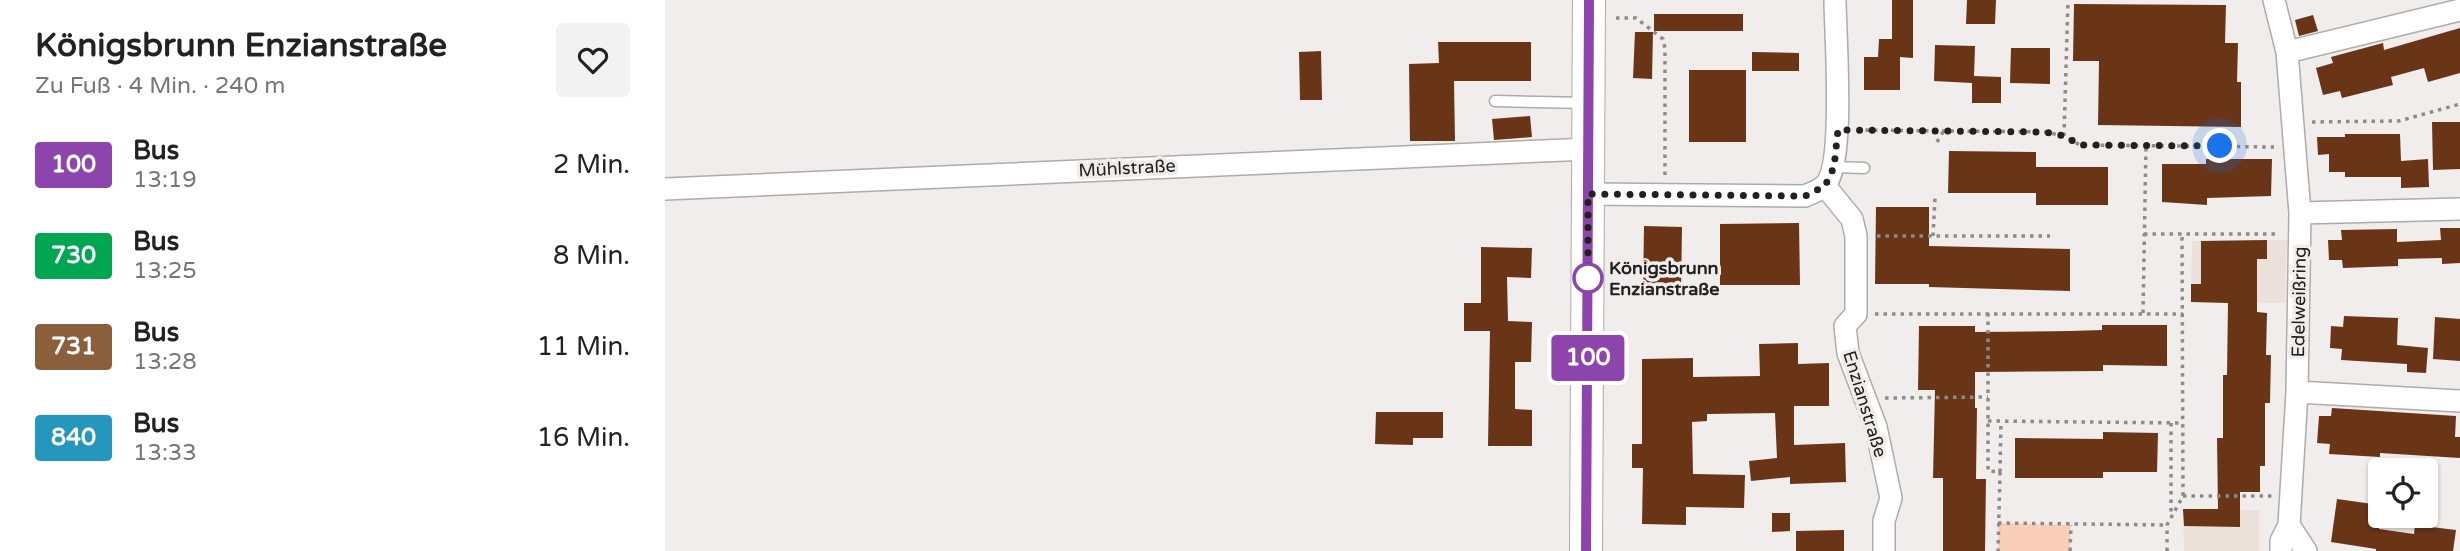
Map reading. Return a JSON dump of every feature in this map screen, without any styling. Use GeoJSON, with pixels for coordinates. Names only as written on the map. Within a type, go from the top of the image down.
{"type":"FeatureCollection","features":[{"type":"Feature","properties":{"kind":"street"},"geometry":{"type":"LineString","coordinates":[[1588,194],[1805,196],[1830,176],[1838,130],[1835,0]]}},
{"type":"Feature","properties":{"kind":"street","name":"Edelweißring"},"geometry":{"type":"LineString","coordinates":[[2274,0],[2287,52],[2300,224],[2297,391],[2290,526]]}},
{"type":"Feature","properties":{"kind":"street"},"geometry":{"type":"LineString","coordinates":[[1586,551],[1588,103],[1601,9]]}},
{"type":"Feature","properties":{"kind":"street"},"geometry":{"type":"LineString","coordinates":[[2287,52],[2460,10]]}},
{"type":"Feature","properties":{"kind":"street","name":"Mühlstraße"},"geometry":{"type":"LineString","coordinates":[[665,189],[1589,149]]}},
{"type":"Feature","properties":{"kind":"street","name":"Enzianstraße"},"geometry":{"type":"LineString","coordinates":[[1830,176],[1852,219],[1856,236],[1856,314],[1845,326],[1848,353],[1876,427],[1891,498],[1884,521],[1884,551]]}},
{"type":"Feature","properties":{"kind":"street"},"geometry":{"type":"LineString","coordinates":[[2300,224],[2460,209]]}},
{"type":"Feature","properties":{"kind":"street"},"geometry":{"type":"LineString","coordinates":[[2297,391],[2460,401]]}},
{"type":"Feature","properties":{"kind":"street"},"geometry":{"type":"LineString","coordinates":[[2281,551],[2281,541],[2290,526],[2306,551]]}},
{"type":"Feature","properties":{"kind":"lane"},"geometry":{"type":"LineString","coordinates":[[1495,101],[1588,103]]}},
{"type":"Feature","properties":{"kind":"lane"},"geometry":{"type":"LineString","coordinates":[[1830,176],[1864,168]]}},
{"type":"Feature","properties":{"kind":"path"},"geometry":{"type":"LineString","coordinates":[[2064,136],[2068,0]]}},
{"type":"Feature","properties":{"kind":"path"},"geometry":{"type":"LineString","coordinates":[[1601,9],[1636,18],[1663,39],[1665,196]]}},
{"type":"Feature","properties":{"kind":"path"},"geometry":{"type":"LineString","coordinates":[[2293,123],[2399,121],[2460,104]]}},
{"type":"Feature","properties":{"kind":"path"},"geometry":{"type":"LineString","coordinates":[[1838,130],[2045,132],[2064,136],[2080,145],[2294,147]]}},
{"type":"Feature","properties":{"kind":"path"},"geometry":{"type":"LineString","coordinates":[[1937,142],[1944,131]]}},
{"type":"Feature","properties":{"kind":"path"},"geometry":{"type":"LineString","coordinates":[[2143,313],[2146,145]]}},
{"type":"Feature","properties":{"kind":"path"},"geometry":{"type":"LineString","coordinates":[[1933,236],[1935,198]]}},
{"type":"Feature","properties":{"kind":"path"},"geometry":{"type":"LineString","coordinates":[[2144,233],[2182,235],[2300,224]]}},
{"type":"Feature","properties":{"kind":"path"},"geometry":{"type":"LineString","coordinates":[[2167,551],[2167,525],[2183,496],[2182,235]]}},
{"type":"Feature","properties":{"kind":"path"},"geometry":{"type":"LineString","coordinates":[[1856,236],[2050,236]]}},
{"type":"Feature","properties":{"kind":"path"},"geometry":{"type":"LineString","coordinates":[[1988,313],[1988,471],[2000,472]]}},
{"type":"Feature","properties":{"kind":"path"},"geometry":{"type":"LineString","coordinates":[[1856,314],[2183,314]]}},
{"type":"Feature","properties":{"kind":"path"},"geometry":{"type":"LineString","coordinates":[[1866,398],[1988,397]]}},
{"type":"Feature","properties":{"kind":"path"},"geometry":{"type":"LineString","coordinates":[[1988,421],[2183,423]]}},
{"type":"Feature","properties":{"kind":"path"},"geometry":{"type":"LineString","coordinates":[[1998,551],[2001,421]]}},
{"type":"Feature","properties":{"kind":"path"},"geometry":{"type":"LineString","coordinates":[[2171,423],[2171,518]]}},
{"type":"Feature","properties":{"kind":"path"},"geometry":{"type":"LineString","coordinates":[[2183,496],[2290,496]]}},
{"type":"Feature","properties":{"kind":"path"},"geometry":{"type":"LineString","coordinates":[[1998,523],[2167,525]]}},
{"type":"Feature","properties":{"kind":"path"},"geometry":{"type":"LineString","coordinates":[[2070,551],[2071,525]]}},
{"type":"Feature","properties":{"kind":"shaded area"},"geometry":{"type":"Polygon","coordinates":[[[2287,240],[2285,303],[2191,302],[2192,241],[2287,240]]]}},
{"type":"Feature","properties":{"kind":"shaded area"},"geometry":{"type":"Polygon","coordinates":[[[2183,509],[2259,510],[2259,551],[2184,551],[2183,509]]]}},
{"type":"Feature","properties":{"kind":"shaded area"},"geometry":{"type":"Polygon","coordinates":[[[1998,523],[2071,525],[2070,551],[1998,551],[1998,523]]]}},
{"type":"Feature","properties":{"kind":"building"},"geometry":{"type":"Polygon","coordinates":[[[1892,0],[1913,0],[1913,58],[1900,57],[1900,90],[1864,90],[1864,57],[1878,57],[1879,39],[1892,39],[1892,0]]]}},
{"type":"Feature","properties":{"kind":"building"},"geometry":{"type":"Polygon","coordinates":[[[1967,0],[1996,0],[1995,24],[1966,24],[1967,0]]]}},
{"type":"Feature","properties":{"kind":"building"},"geometry":{"type":"Polygon","coordinates":[[[2074,4],[2226,5],[2225,43],[2238,43],[2237,82],[2241,82],[2241,127],[2098,125],[2099,61],[2073,61],[2074,4]]]}},
{"type":"Feature","properties":{"kind":"building"},"geometry":{"type":"Polygon","coordinates":[[[1654,14],[1743,14],[1743,31],[1654,31],[1654,14]]]}},
{"type":"Feature","properties":{"kind":"building"},"geometry":{"type":"Polygon","coordinates":[[[2313,15],[2318,31],[2299,36],[2295,20],[2313,15]]]}},
{"type":"Feature","properties":{"kind":"building"},"geometry":{"type":"Polygon","coordinates":[[[2460,28],[2460,73],[2428,82],[2424,68],[2391,77],[2393,85],[2342,98],[2340,91],[2323,95],[2316,68],[2333,63],[2331,57],[2383,43],[2384,50],[2460,28]]]}},
{"type":"Feature","properties":{"kind":"building"},"geometry":{"type":"Polygon","coordinates":[[[1635,32],[1653,32],[1652,79],[1633,78],[1635,32]]]}},
{"type":"Feature","properties":{"kind":"building"},"geometry":{"type":"Polygon","coordinates":[[[1438,42],[1531,42],[1531,81],[1454,81],[1455,141],[1410,141],[1409,64],[1439,63],[1438,42]]]}},
{"type":"Feature","properties":{"kind":"building"},"geometry":{"type":"Polygon","coordinates":[[[1935,45],[1975,46],[1974,76],[2001,77],[2001,103],[1972,103],[1972,83],[1934,81],[1935,45]]]}},
{"type":"Feature","properties":{"kind":"building"},"geometry":{"type":"Polygon","coordinates":[[[2011,48],[2050,48],[2050,84],[2010,83],[2011,48]]]}},
{"type":"Feature","properties":{"kind":"building"},"geometry":{"type":"Polygon","coordinates":[[[1321,51],[1322,100],[1300,100],[1299,52],[1321,51]]]}},
{"type":"Feature","properties":{"kind":"building"},"geometry":{"type":"Polygon","coordinates":[[[1752,52],[1799,53],[1799,71],[1752,71],[1752,52]]]}},
{"type":"Feature","properties":{"kind":"building"},"geometry":{"type":"Polygon","coordinates":[[[1689,70],[1746,70],[1746,142],[1689,142],[1689,70]]]}},
{"type":"Feature","properties":{"kind":"building"},"geometry":{"type":"Polygon","coordinates":[[[1530,116],[1532,137],[1494,140],[1492,119],[1530,116]]]}},
{"type":"Feature","properties":{"kind":"building"},"geometry":{"type":"Polygon","coordinates":[[[2432,122],[2460,122],[2460,169],[2433,170],[2432,122]]]}},
{"type":"Feature","properties":{"kind":"building"},"geometry":{"type":"Polygon","coordinates":[[[2345,134],[2400,134],[2401,161],[2428,159],[2429,187],[2401,188],[2401,177],[2345,177],[2345,172],[2329,172],[2329,154],[2318,155],[2317,137],[2345,137],[2345,134]]]}},
{"type":"Feature","properties":{"kind":"building"},"geometry":{"type":"Polygon","coordinates":[[[1949,151],[2036,152],[2036,167],[2108,167],[2108,205],[2036,205],[2036,193],[1948,193],[1949,151]]]}},
{"type":"Feature","properties":{"kind":"building"},"geometry":{"type":"Polygon","coordinates":[[[2206,159],[2272,159],[2271,196],[2207,198],[2207,205],[2162,202],[2162,164],[2206,164],[2206,159]]]}},
{"type":"Feature","properties":{"kind":"building"},"geometry":{"type":"Polygon","coordinates":[[[1876,207],[1929,207],[1929,246],[2070,249],[2070,291],[1875,284],[1876,207]]]}},
{"type":"Feature","properties":{"kind":"building"},"geometry":{"type":"Polygon","coordinates":[[[1799,223],[1800,285],[1720,285],[1720,224],[1799,223]]]}},
{"type":"Feature","properties":{"kind":"building"},"geometry":{"type":"Polygon","coordinates":[[[1644,226],[1682,227],[1681,294],[1643,293],[1644,226]]]}},
{"type":"Feature","properties":{"kind":"building"},"geometry":{"type":"Polygon","coordinates":[[[2440,228],[2460,228],[2460,263],[2442,264],[2442,258],[2398,259],[2398,266],[2343,268],[2342,260],[2329,260],[2328,240],[2342,240],[2341,230],[2397,229],[2397,242],[2441,240],[2440,228]]]}},
{"type":"Feature","properties":{"kind":"building"},"geometry":{"type":"Polygon","coordinates":[[[2267,240],[2267,259],[2257,259],[2257,312],[2267,313],[2266,355],[2271,355],[2270,403],[2265,403],[2265,466],[2260,466],[2260,492],[2240,492],[2240,527],[2184,526],[2183,509],[2218,509],[2217,438],[2223,438],[2223,375],[2227,375],[2228,303],[2191,302],[2191,284],[2201,284],[2201,241],[2267,240]]]}},
{"type":"Feature","properties":{"kind":"building"},"geometry":{"type":"Polygon","coordinates":[[[1481,247],[1532,248],[1531,278],[1507,277],[1508,321],[1532,322],[1531,362],[1515,362],[1515,409],[1532,410],[1532,446],[1488,446],[1490,331],[1464,331],[1464,303],[1481,303],[1481,247]]]}},
{"type":"Feature","properties":{"kind":"building"},"geometry":{"type":"Polygon","coordinates":[[[2344,316],[2398,318],[2397,345],[2428,348],[2426,373],[2407,372],[2407,364],[2341,360],[2342,349],[2330,348],[2331,326],[2343,327],[2344,316]]]}},
{"type":"Feature","properties":{"kind":"building"},"geometry":{"type":"Polygon","coordinates":[[[2435,317],[2460,319],[2460,361],[2433,359],[2435,317]]]}},
{"type":"Feature","properties":{"kind":"building"},"geometry":{"type":"Polygon","coordinates":[[[2102,325],[2167,325],[2167,366],[2103,365],[2103,371],[1975,372],[1976,479],[1986,479],[1985,551],[1943,551],[1943,478],[1933,478],[1935,390],[1918,390],[1919,326],[1975,326],[1975,332],[2102,330],[2102,325]]]}},
{"type":"Feature","properties":{"kind":"building"},"geometry":{"type":"Polygon","coordinates":[[[1798,343],[1798,364],[1829,363],[1829,406],[1794,406],[1794,445],[1845,443],[1846,482],[1790,484],[1790,477],[1751,481],[1749,461],[1777,458],[1775,413],[1707,414],[1707,421],[1692,422],[1693,474],[1745,475],[1744,508],[1686,507],[1686,525],[1642,524],[1643,468],[1632,468],[1632,444],[1642,444],[1642,359],[1693,358],[1693,377],[1760,376],[1759,344],[1798,343]]]}},
{"type":"Feature","properties":{"kind":"building"},"geometry":{"type":"Polygon","coordinates":[[[2332,408],[2456,416],[2455,437],[2460,437],[2460,458],[2380,453],[2380,457],[2329,454],[2330,444],[2317,443],[2319,416],[2331,416],[2332,408]]]}},
{"type":"Feature","properties":{"kind":"building"},"geometry":{"type":"Polygon","coordinates":[[[1376,412],[1443,412],[1443,438],[1413,438],[1413,445],[1375,444],[1376,412]]]}},
{"type":"Feature","properties":{"kind":"building"},"geometry":{"type":"Polygon","coordinates":[[[2103,432],[2158,433],[2157,472],[2103,472],[2103,478],[2015,478],[2015,438],[2103,439],[2103,432]]]}},
{"type":"Feature","properties":{"kind":"building"},"geometry":{"type":"Polygon","coordinates":[[[2337,499],[2368,503],[2368,528],[2414,534],[2415,528],[2456,530],[2453,551],[2376,551],[2331,542],[2337,499]]]}},
{"type":"Feature","properties":{"kind":"building"},"geometry":{"type":"Polygon","coordinates":[[[1772,513],[1790,513],[1790,531],[1772,532],[1772,513]]]}},
{"type":"Feature","properties":{"kind":"building"},"geometry":{"type":"Polygon","coordinates":[[[1844,530],[1844,551],[1796,551],[1796,531],[1844,530]]]}},
{"type":"Feature","properties":{"kind":"bus line","name":"100"},"geometry":{"type":"LineString","coordinates":[[1586,551],[1589,0]]}},
{"type":"Feature","properties":{"kind":"place","name":"Königsbrunn Enzianstraße"},"geometry":{"type":"Point","coordinates":[1588,278]}},
{"type":"Feature","properties":{"kind":"route"},"geometry":{"type":"LineString","coordinates":[[1588,278],[1588,194],[1805,196],[1825,186],[1834,167],[1838,130],[2045,132],[2064,136],[2080,145],[2220,146]]}}]}
